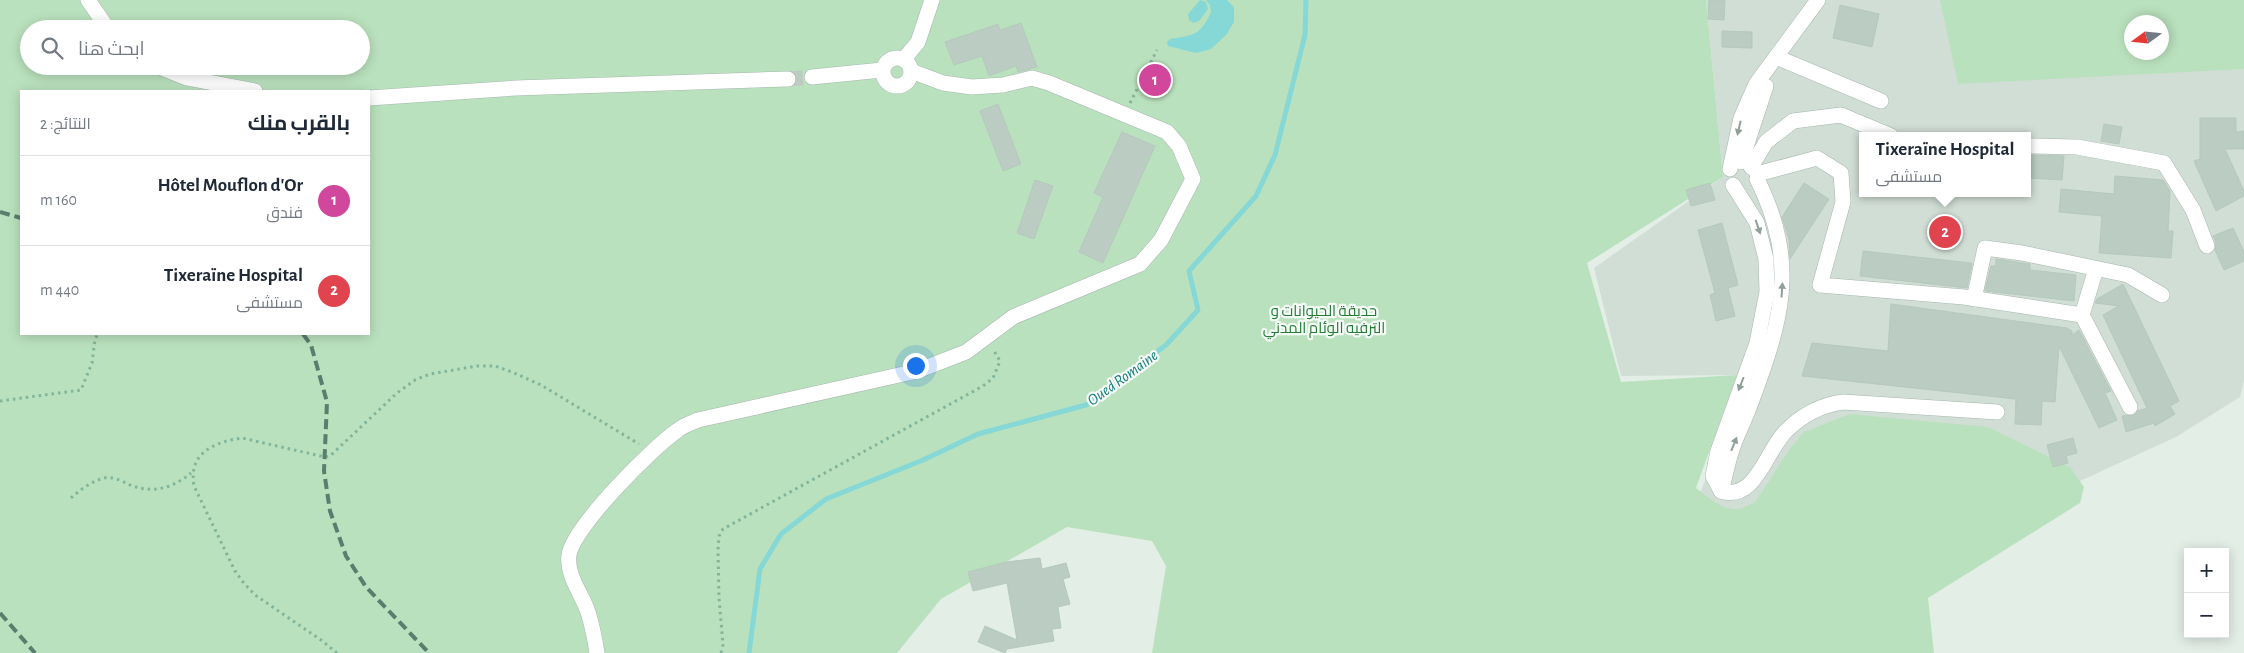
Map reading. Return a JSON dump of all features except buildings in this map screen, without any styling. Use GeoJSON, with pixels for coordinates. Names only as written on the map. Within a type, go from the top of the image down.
{"type":"FeatureCollection","features":[{"type":"Feature","properties":{"kind":"lane"},"geometry":{"type":"LineString","coordinates":[[88,0],[102,20]]}},
{"type":"Feature","properties":{"kind":"lane"},"geometry":{"type":"LineString","coordinates":[[597,653],[588,612],[574,581],[569,555],[574,542],[627,476],[679,429],[698,420],[916,371],[966,352],[1004,323],[1024,311],[1140,264],[1161,240],[1193,179],[1179,146],[1167,132],[1032,78],[1003,85],[972,88],[943,84],[908,65],[891,58],[886,61],[882,70],[884,79],[892,86],[897,86],[908,80],[908,65],[932,0]]}},
{"type":"Feature","properties":{"kind":"lane"},"geometry":{"type":"LineString","coordinates":[[1733,186],[1749,188],[1747,170],[1772,63],[1818,0]]}},
{"type":"Feature","properties":{"kind":"lane"},"geometry":{"type":"LineString","coordinates":[[1772,63],[1881,101]]}},
{"type":"Feature","properties":{"kind":"lane"},"geometry":{"type":"LineString","coordinates":[[812,78],[882,70]]}},
{"type":"Feature","properties":{"kind":"lane"},"geometry":{"type":"LineString","coordinates":[[180,75],[251,90]]}},
{"type":"Feature","properties":{"kind":"lane"},"geometry":{"type":"LineString","coordinates":[[370,98],[516,88],[788,79]]}},
{"type":"Feature","properties":{"kind":"lane"},"geometry":{"type":"LineString","coordinates":[[1747,170],[1766,142],[1793,121],[1840,115],[1881,132]]}},
{"type":"Feature","properties":{"kind":"lane"},"geometry":{"type":"LineString","coordinates":[[2031,146],[2076,147],[2164,163],[2193,210],[2207,246]]}},
{"type":"Feature","properties":{"kind":"lane"},"geometry":{"type":"LineString","coordinates":[[1997,412],[1843,402],[1826,405],[1805,416],[1785,432],[1744,491],[1731,494],[1721,491],[1713,476],[1718,451],[1757,343],[1767,292],[1766,259],[1757,223],[1729,179],[1747,170],[1817,158],[1842,173],[1843,202],[1820,285],[1974,299],[2082,315]]}},
{"type":"Feature","properties":{"kind":"lane"},"geometry":{"type":"LineString","coordinates":[[1721,491],[1732,449],[1773,344],[1781,308],[1783,279],[1770,206],[1747,170]]}},
{"type":"Feature","properties":{"kind":"lane"},"geometry":{"type":"LineString","coordinates":[[1974,299],[1985,248],[2022,253],[2128,275],[2162,295]]}},
{"type":"Feature","properties":{"kind":"lane"},"geometry":{"type":"LineString","coordinates":[[2096,269],[2082,315],[2130,407]]}},
{"type":"Feature","properties":{"kind":"path"},"geometry":{"type":"LineString","coordinates":[[1124,114],[1157,50]]}},
{"type":"Feature","properties":{"kind":"path"},"geometry":{"type":"LineString","coordinates":[[0,401],[80,390],[92,363],[95,339],[97,335]]}},
{"type":"Feature","properties":{"kind":"path"},"geometry":{"type":"LineString","coordinates":[[721,653],[723,645],[719,598],[719,536],[723,529],[852,460],[983,386],[993,378],[1000,361],[986,338]]}},
{"type":"Feature","properties":{"kind":"path"},"geometry":{"type":"LineString","coordinates":[[337,653],[255,595],[235,571],[218,533],[201,502],[191,473],[194,464],[211,448],[242,438],[325,457],[330,456],[410,383],[430,374],[477,366],[495,366],[541,386],[652,452]]}},
{"type":"Feature","properties":{"kind":"path"},"geometry":{"type":"LineString","coordinates":[[71,498],[96,481],[105,478],[112,478],[142,489],[152,490],[174,485],[191,473]]}},
{"type":"Feature","properties":{"kind":"shaded area"},"geometry":{"type":"Polygon","coordinates":[[[1706,0],[2244,0],[2244,381],[2240,397],[2176,437],[2080,481],[1757,514],[1695,507],[1745,375],[1621,376],[1594,268],[1723,177],[1706,0]]]}},
{"type":"Feature","properties":{"kind":"green space","name":"حديقة الحيوانات و الترفيه الوئام المدني"},"geometry":{"type":"Polygon","coordinates":[[[0,0],[1706,0],[1723,177],[1587,263],[1621,382],[1737,375],[1696,488],[1724,507],[1739,509],[1747,506],[1756,501],[1789,450],[1804,432],[1850,414],[1988,427],[2070,467],[2084,487],[2080,503],[1928,598],[1934,653],[1152,653],[1166,566],[1152,541],[1067,527],[941,599],[897,653],[0,653],[0,0]]]}},
{"type":"Feature","properties":{"kind":"green space"},"geometry":{"type":"Polygon","coordinates":[[[1940,0],[2244,0],[2244,69],[1958,84],[1940,0]]]}},
{"type":"Feature","properties":{"kind":"water"},"geometry":{"type":"Polygon","coordinates":[[[1200,0],[1206,2],[1208,9],[1199,21],[1193,23],[1189,20],[1188,14],[1200,0]]]}},
{"type":"Feature","properties":{"kind":"water"},"geometry":{"type":"Polygon","coordinates":[[[1206,0],[1227,0],[1234,7],[1234,22],[1226,35],[1211,49],[1196,53],[1168,46],[1167,42],[1170,39],[1191,35],[1200,30],[1211,12],[1210,5],[1206,0]]]}},
{"type":"Feature","properties":{"kind":"waterway","name":"Oued Romaine"},"geometry":{"type":"LineString","coordinates":[[749,653],[760,569],[781,534],[826,499],[923,460],[978,434],[1086,405],[1166,345],[1198,310],[1189,271],[1256,196],[1275,155],[1305,35],[1306,0]]}},
{"type":"Feature","properties":{"kind":"tunnel"},"geometry":{"type":"LineString","coordinates":[[788,79],[812,77]]}},
{"type":"Feature","properties":{"kind":"railway"},"geometry":{"type":"LineString","coordinates":[[0,212],[20,218]]}},
{"type":"Feature","properties":{"kind":"railway"},"geometry":{"type":"LineString","coordinates":[[304,335],[311,345],[327,402],[324,471],[330,511],[346,556],[366,587],[429,653]]}},
{"type":"Feature","properties":{"kind":"railway"},"geometry":{"type":"LineString","coordinates":[[0,613],[35,653]]}},
{"type":"Feature","properties":{"kind":"place","name":"Hôtel Mouflon d'Or"},"geometry":{"type":"Point","coordinates":[1155,80]}},
{"type":"Feature","properties":{"kind":"place","name":"Tixeraïne Hospital"},"geometry":{"type":"Point","coordinates":[1945,232]}}]}
